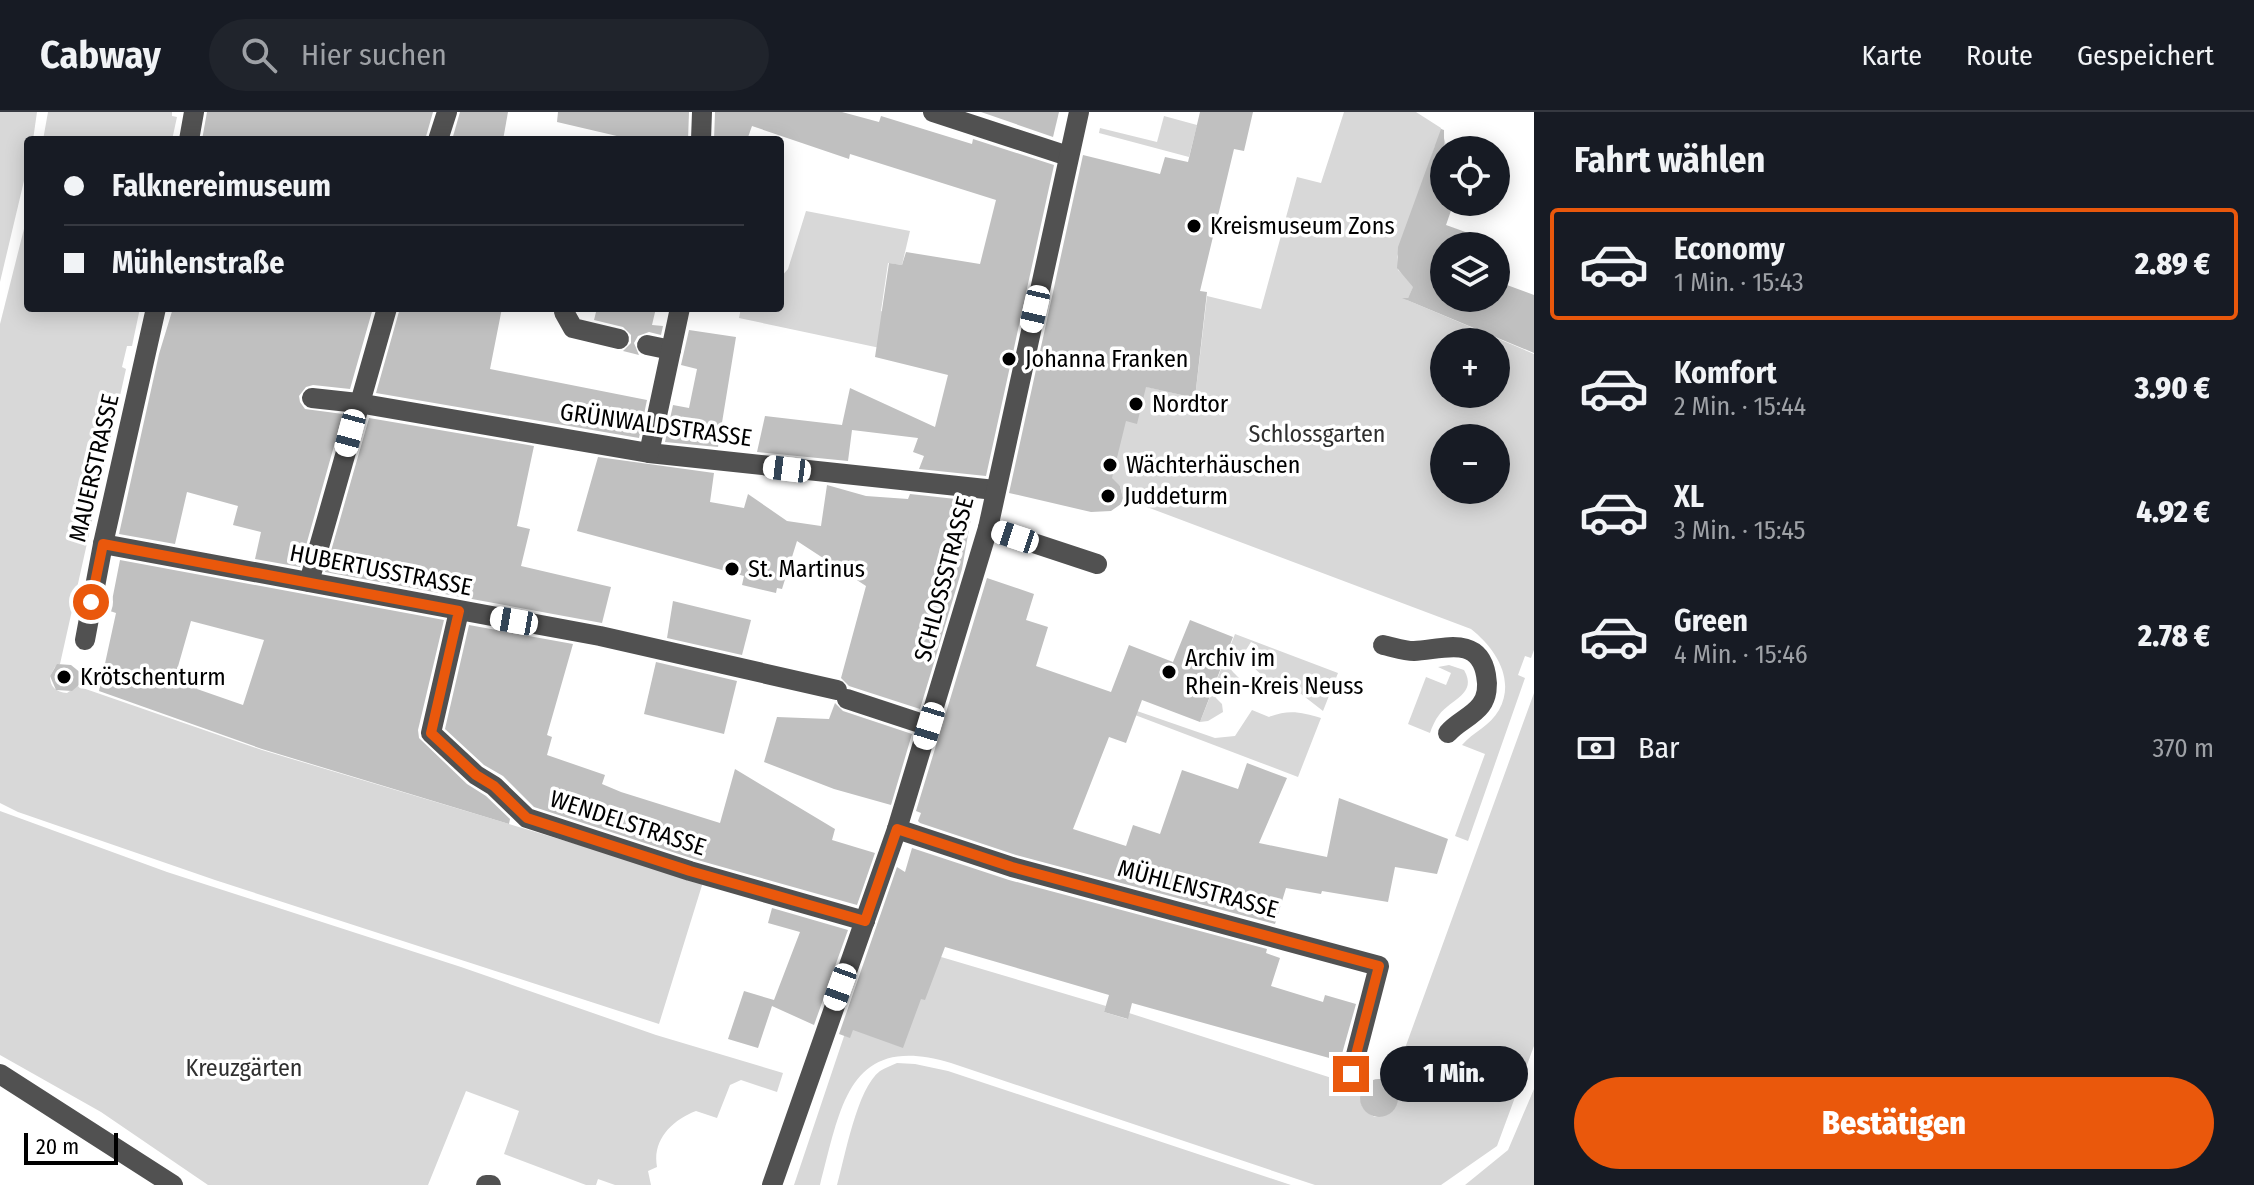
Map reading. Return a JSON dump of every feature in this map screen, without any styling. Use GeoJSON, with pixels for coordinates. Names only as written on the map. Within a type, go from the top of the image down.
{"type":"FeatureCollection","features":[{"type":"Feature","properties":{"kind":"street"},"geometry":{"type":"LineString","coordinates":[[190,136],[194,112]]}},
{"type":"Feature","properties":{"kind":"street"},"geometry":{"type":"LineString","coordinates":[[439,136],[447,112]]}},
{"type":"Feature","properties":{"kind":"street"},"geometry":{"type":"LineString","coordinates":[[701,136],[702,112]]}},
{"type":"Feature","properties":{"kind":"street"},"geometry":{"type":"LineString","coordinates":[[933,112],[1068,156]]}},
{"type":"Feature","properties":{"kind":"street","name":"SCHLOSSSTRASSE"},"geometry":{"type":"LineString","coordinates":[[772,1185],[897,829],[988,528],[1079,112]]}},
{"type":"Feature","properties":{"kind":"street","name":"MAUERSTRASSE"},"geometry":{"type":"LineString","coordinates":[[85,640],[103,544],[155,312]]}},
{"type":"Feature","properties":{"kind":"street"},"geometry":{"type":"LineString","coordinates":[[309,582],[386,312]]}},
{"type":"Feature","properties":{"kind":"street"},"geometry":{"type":"LineString","coordinates":[[564,312],[573,328],[619,339]]}},
{"type":"Feature","properties":{"kind":"street"},"geometry":{"type":"LineString","coordinates":[[649,453],[679,312]]}},
{"type":"Feature","properties":{"kind":"street"},"geometry":{"type":"LineString","coordinates":[[647,345],[671,350]]}},
{"type":"Feature","properties":{"kind":"street","name":"GRÜNWALDSTRASSE"},"geometry":{"type":"LineString","coordinates":[[312,398],[358,403],[649,453],[995,490]]}},
{"type":"Feature","properties":{"kind":"street"},"geometry":{"type":"LineString","coordinates":[[988,528],[1097,564]]}},
{"type":"Feature","properties":{"kind":"street","name":"HUBERTUSSTRASSE"},"geometry":{"type":"LineString","coordinates":[[103,544],[596,636],[842,694],[929,726]]}},
{"type":"Feature","properties":{"kind":"street","name":"WENDELSTRASSE"},"geometry":{"type":"LineString","coordinates":[[459,611],[431,733],[527,818],[690,871],[865,921]]}},
{"type":"Feature","properties":{"kind":"street"},"geometry":{"type":"LineString","coordinates":[[1383,645],[1413,651],[1456,645],[1471,651],[1481,660],[1486,673],[1487,691],[1481,706],[1455,724],[1448,733]]}},
{"type":"Feature","properties":{"kind":"street","name":"MÜHLENSTRASSE"},"geometry":{"type":"LineString","coordinates":[[897,829],[1012,867],[1379,966],[1351,1074]]}},
{"type":"Feature","properties":{"kind":"street"},"geometry":{"type":"LineString","coordinates":[[0,1074],[173,1185]]}},
{"type":"Feature","properties":{"kind":"green space"},"geometry":{"type":"Polygon","coordinates":[[[0,112],[37,112],[34,136],[24,136],[24,181],[0,282],[0,112]]]}},
{"type":"Feature","properties":{"kind":"green space"},"geometry":{"type":"Polygon","coordinates":[[[48,112],[172,112],[172,116],[177,117],[173,136],[44,136],[48,112]]]}},
{"type":"Feature","properties":{"kind":"green space","name":"Schlossgarten"},"geometry":{"type":"Polygon","coordinates":[[[1344,112],[1416,112],[1441,128],[1443,136],[1430,136],[1430,161],[1397,257],[1398,270],[1415,284],[1407,300],[1473,328],[1430,328],[1430,408],[1510,408],[1510,344],[1534,354],[1534,650],[1531,658],[1525,656],[1518,675],[1525,678],[1468,841],[1455,836],[1485,754],[1462,745],[1495,716],[1504,698],[1504,676],[1488,645],[1471,629],[1123,498],[1120,486],[1110,480],[1130,383],[1195,398],[1207,296],[1261,309],[1297,177],[1321,183],[1344,112]]]}},
{"type":"Feature","properties":{"kind":"green space"},"geometry":{"type":"Polygon","coordinates":[[[1164,116],[1197,125],[1189,157],[1099,133],[1100,128],[1157,142],[1164,116]]]}},
{"type":"Feature","properties":{"kind":"green space"},"geometry":{"type":"Polygon","coordinates":[[[806,211],[910,231],[902,265],[888,263],[881,311],[886,313],[880,348],[739,318],[740,312],[784,312],[784,274],[806,211]]]}},
{"type":"Feature","properties":{"kind":"green space"},"geometry":{"type":"Polygon","coordinates":[[[24,229],[24,312],[139,312],[132,346],[127,346],[122,367],[126,369],[60,664],[50,676],[52,686],[67,693],[77,686],[262,750],[703,882],[659,1024],[215,880],[18,812],[0,803],[0,324],[24,229]]]}},
{"type":"Feature","properties":{"kind":"green space"},"geometry":{"type":"Polygon","coordinates":[[[1235,634],[1338,673],[1323,711],[1296,690],[1268,681],[1251,665],[1257,645],[1251,642],[1239,661],[1230,656],[1229,666],[1239,682],[1218,691],[1216,698],[1222,704],[1223,712],[1200,722],[1235,634]]]}},
{"type":"Feature","properties":{"kind":"green space"},"geometry":{"type":"Polygon","coordinates":[[[1449,665],[1464,670],[1468,685],[1465,691],[1439,715],[1430,733],[1408,724],[1426,677],[1446,685],[1451,673],[1438,667],[1449,665]]]}},
{"type":"Feature","properties":{"kind":"green space"},"geometry":{"type":"Polygon","coordinates":[[[1534,693],[1534,1046],[1497,1146],[1441,1185],[1315,1185],[951,1063],[917,1056],[890,1058],[870,1067],[855,1083],[844,1104],[820,1185],[794,1185],[877,938],[1106,1006],[1104,1012],[1127,1019],[1129,1013],[1363,1088],[1361,1101],[1367,1112],[1375,1117],[1389,1114],[1397,1099],[1392,1084],[1534,693]]]}},
{"type":"Feature","properties":{"kind":"green space"},"geometry":{"type":"Polygon","coordinates":[[[1252,710],[1269,717],[1295,712],[1321,718],[1298,777],[1135,715],[1137,711],[1215,738],[1235,736],[1252,710]]]}},
{"type":"Feature","properties":{"kind":"green space","name":"Kreuzgärten"},"geometry":{"type":"Polygon","coordinates":[[[0,811],[167,872],[461,967],[656,1035],[783,1073],[777,1092],[741,1080],[730,1085],[717,1118],[696,1111],[679,1120],[661,1140],[656,1157],[657,1167],[648,1171],[651,1185],[615,1185],[598,1179],[596,1185],[586,1185],[504,1154],[519,1111],[466,1091],[428,1185],[208,1185],[101,1112],[0,1055],[0,811]]]}},
{"type":"Feature","properties":{"kind":"green space"},"geometry":{"type":"Polygon","coordinates":[[[897,1063],[948,1071],[1291,1185],[837,1185],[865,1092],[880,1071],[897,1063]]]}},
{"type":"Feature","properties":{"kind":"green space"},"geometry":{"type":"Polygon","coordinates":[[[1534,1089],[1534,1185],[1465,1185],[1508,1150],[1534,1089]]]}},
{"type":"Feature","properties":{"kind":"building"},"geometry":{"type":"Polygon","coordinates":[[[207,112],[433,112],[426,136],[203,136],[207,112]]]}},
{"type":"Feature","properties":{"kind":"building"},"geometry":{"type":"Polygon","coordinates":[[[460,112],[508,112],[504,136],[453,136],[460,112]]]}},
{"type":"Feature","properties":{"kind":"building"},"geometry":{"type":"Polygon","coordinates":[[[558,112],[689,112],[688,136],[617,136],[557,122],[558,112]]]}},
{"type":"Feature","properties":{"kind":"building"},"geometry":{"type":"Polygon","coordinates":[[[715,112],[842,112],[879,122],[881,116],[972,144],[973,139],[1054,165],[986,476],[919,469],[924,456],[913,452],[918,438],[852,430],[848,461],[757,452],[765,416],[842,425],[850,388],[935,427],[948,375],[875,357],[889,263],[902,265],[906,252],[980,264],[996,200],[850,154],[849,159],[752,126],[748,136],[714,136],[715,112]]]}},
{"type":"Feature","properties":{"kind":"building"},"geometry":{"type":"Polygon","coordinates":[[[981,112],[1059,112],[1053,137],[981,112]]]}},
{"type":"Feature","properties":{"kind":"building"},"geometry":{"type":"Polygon","coordinates":[[[1200,112],[1253,112],[1244,151],[1234,149],[1200,291],[1207,292],[1195,398],[1146,387],[1137,424],[1126,421],[1112,478],[1120,486],[1123,498],[1121,504],[1111,511],[1091,512],[1009,493],[1083,155],[1160,174],[1165,157],[1188,162],[1200,112]]]}},
{"type":"Feature","properties":{"kind":"building"},"geometry":{"type":"Polygon","coordinates":[[[1430,159],[1430,216],[1449,216],[1446,225],[1465,232],[1430,232],[1430,310],[1402,298],[1408,298],[1413,287],[1397,268],[1398,247],[1430,159]]]}},
{"type":"Feature","properties":{"kind":"building"},"geometry":{"type":"Polygon","coordinates":[[[1510,286],[1534,295],[1534,353],[1510,343],[1510,328],[1474,328],[1436,312],[1510,312],[1510,286]]]}},
{"type":"Feature","properties":{"kind":"building"},"geometry":{"type":"Polygon","coordinates":[[[172,312],[372,312],[350,389],[313,385],[306,387],[299,396],[305,409],[343,414],[300,567],[255,559],[261,532],[233,525],[238,506],[187,492],[175,544],[119,534],[159,354],[172,312]]]}},
{"type":"Feature","properties":{"kind":"building"},"geometry":{"type":"Polygon","coordinates":[[[399,312],[501,312],[490,369],[647,400],[639,438],[376,393],[399,312]]]}},
{"type":"Feature","properties":{"kind":"building"},"geometry":{"type":"Polygon","coordinates":[[[596,312],[655,312],[652,325],[663,326],[661,335],[649,332],[638,336],[634,343],[639,355],[623,351],[631,343],[631,335],[623,327],[594,320],[596,312]]]}},
{"type":"Feature","properties":{"kind":"building"},"geometry":{"type":"Polygon","coordinates":[[[689,330],[736,337],[718,447],[665,442],[673,405],[689,408],[697,369],[681,365],[689,330]]]}},
{"type":"Feature","properties":{"kind":"building"},"geometry":{"type":"Polygon","coordinates":[[[369,418],[534,446],[517,526],[530,529],[521,566],[611,587],[602,623],[325,572],[369,418]]]}},
{"type":"Feature","properties":{"kind":"building"},"geometry":{"type":"Polygon","coordinates":[[[598,457],[714,473],[710,502],[744,508],[748,494],[787,521],[821,526],[827,485],[866,496],[908,499],[910,494],[974,501],[962,569],[920,709],[849,686],[841,678],[866,586],[797,541],[782,589],[777,588],[776,593],[742,585],[744,576],[577,531],[598,457]]]}},
{"type":"Feature","properties":{"kind":"building"},"geometry":{"type":"Polygon","coordinates":[[[120,560],[444,620],[418,730],[419,738],[467,784],[486,796],[510,819],[509,824],[262,749],[99,691],[116,613],[110,611],[120,560]],[[191,621],[177,670],[201,678],[197,689],[243,705],[264,640],[191,621]]]}},
{"type":"Feature","properties":{"kind":"building"},"geometry":{"type":"Polygon","coordinates":[[[987,578],[1034,594],[1026,620],[1048,627],[1036,666],[1111,692],[1129,645],[1173,662],[1190,620],[1233,637],[1200,722],[1142,700],[1126,743],[1109,737],[1073,829],[1126,846],[1133,825],[1160,834],[1182,770],[1238,789],[1247,763],[1287,778],[1259,843],[1327,857],[1339,798],[1448,839],[1437,874],[1395,867],[1388,902],[1286,888],[1275,924],[1016,855],[920,823],[921,813],[916,811],[987,578]]]}},
{"type":"Feature","properties":{"kind":"building"},"geometry":{"type":"Polygon","coordinates":[[[673,601],[751,620],[742,655],[667,638],[673,601]]]}},
{"type":"Feature","properties":{"kind":"building"},"geometry":{"type":"Polygon","coordinates":[[[469,625],[573,644],[547,735],[552,737],[547,755],[605,775],[602,784],[621,792],[720,823],[735,769],[835,829],[832,840],[875,853],[857,905],[694,859],[534,807],[503,776],[484,765],[445,729],[469,625]]]}},
{"type":"Feature","properties":{"kind":"building"},"geometry":{"type":"Polygon","coordinates":[[[656,662],[737,681],[724,734],[644,714],[656,662]]]}},
{"type":"Feature","properties":{"kind":"building","name":"Krötschenturm"},"geometry":{"type":"Polygon","coordinates":[[[57,664],[71,665],[87,678],[72,691],[56,690],[50,676],[57,664]]]}},
{"type":"Feature","properties":{"kind":"building"},"geometry":{"type":"Polygon","coordinates":[[[835,703],[843,711],[912,734],[891,805],[834,789],[764,762],[777,717],[829,719],[835,703]]]}},
{"type":"Feature","properties":{"kind":"building"},"geometry":{"type":"Polygon","coordinates":[[[912,848],[1009,880],[1267,949],[1266,953],[1280,958],[1271,986],[1323,1002],[1325,995],[1356,1004],[1340,1061],[1132,1003],[1128,1019],[1104,1012],[1109,995],[945,947],[903,1048],[853,1030],[850,1038],[839,1034],[897,867],[905,872],[912,848]]]}},
{"type":"Feature","properties":{"kind":"building"},"geometry":{"type":"Polygon","coordinates":[[[772,908],[848,930],[814,1025],[772,1006],[758,1048],[728,1039],[744,991],[774,1000],[800,932],[768,923],[772,908]]]}},
{"type":"Feature","properties":{"kind":"building"},"geometry":{"type":"Polygon","coordinates":[[[1379,1079],[1392,1085],[1398,1098],[1392,1111],[1379,1117],[1366,1111],[1360,1098],[1366,1085],[1379,1079]]]}},
{"type":"Feature","properties":{"kind":"place","name":"Kreismuseum Zons"},"geometry":{"type":"Point","coordinates":[1194,226]}},
{"type":"Feature","properties":{"kind":"place","name":"Johanna Franken"},"geometry":{"type":"Point","coordinates":[1009,359]}},
{"type":"Feature","properties":{"kind":"place","name":"Nordtor"},"geometry":{"type":"Point","coordinates":[1136,404]}},
{"type":"Feature","properties":{"kind":"place","name":"Wächterhäuschen"},"geometry":{"type":"Point","coordinates":[1110,465]}},
{"type":"Feature","properties":{"kind":"place","name":"Juddeturm"},"geometry":{"type":"Point","coordinates":[1108,496]}},
{"type":"Feature","properties":{"kind":"place","name":"St. Martinus"},"geometry":{"type":"Point","coordinates":[732,569]}},
{"type":"Feature","properties":{"kind":"place","name":"Archiv im Rhein-Kreis Neuss"},"geometry":{"type":"Point","coordinates":[1169,672]}},
{"type":"Feature","properties":{"kind":"place","name":"Krötschenturm"},"geometry":{"type":"Point","coordinates":[64,677]}},
{"type":"Feature","properties":{"kind":"route"},"geometry":{"type":"LineString","coordinates":[[91,602],[103,544],[459,611],[431,733],[454,757],[494,786],[527,818],[690,871],[865,921],[897,829],[1012,867],[1379,966],[1351,1074]]}}]}
